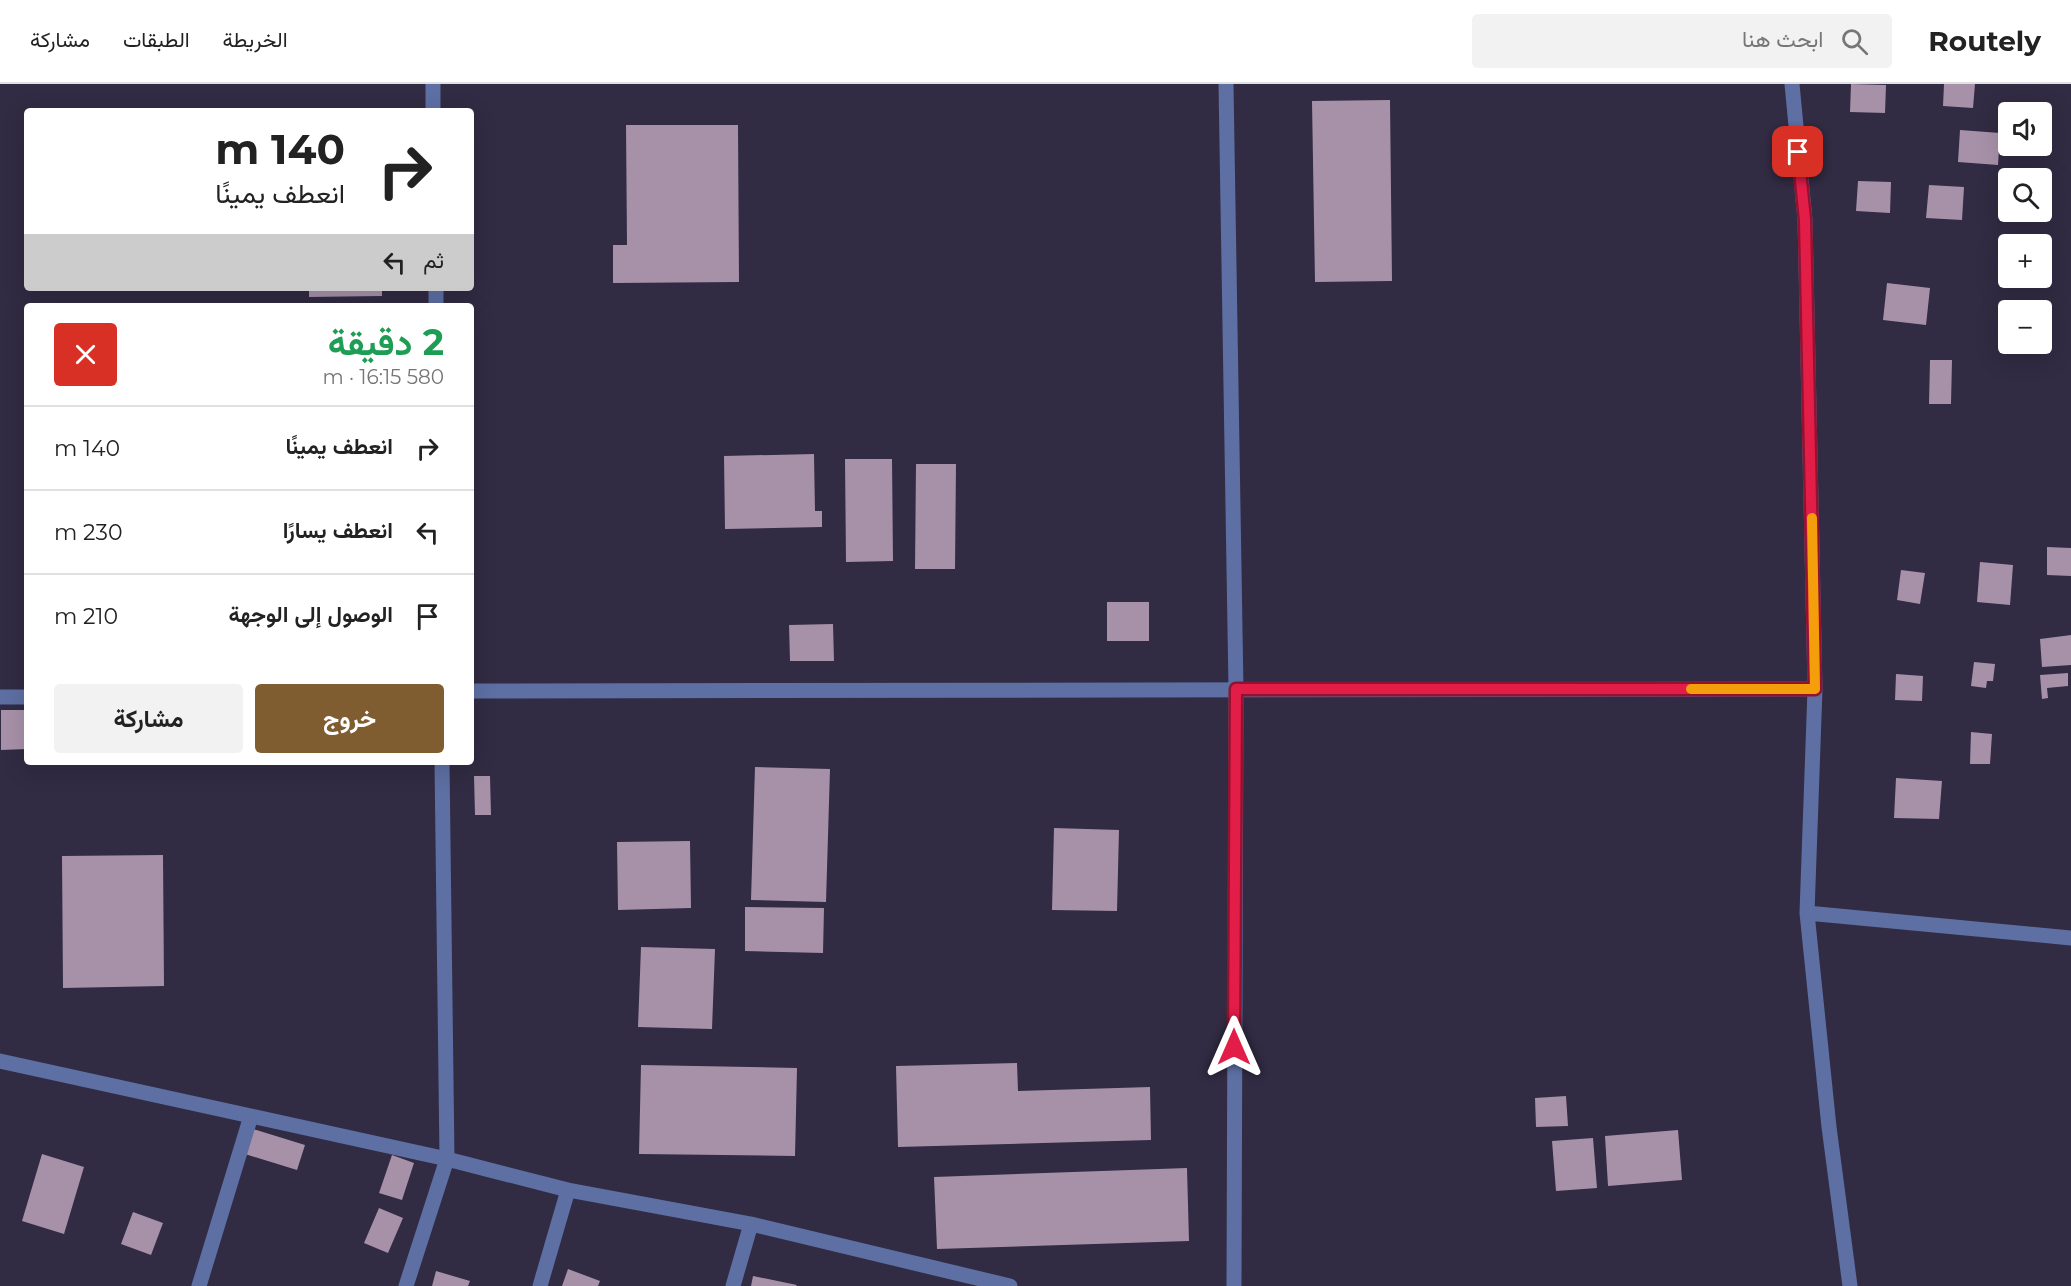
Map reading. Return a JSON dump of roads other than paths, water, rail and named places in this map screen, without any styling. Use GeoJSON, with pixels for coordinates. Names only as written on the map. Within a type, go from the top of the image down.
{"type":"FeatureCollection","features":[{"type":"Feature","properties":{"kind":"street"},"geometry":{"type":"LineString","coordinates":[[433,84],[433,108]]}},
{"type":"Feature","properties":{"kind":"street"},"geometry":{"type":"LineString","coordinates":[[1226,84],[1236,689],[1234,1286]]}},
{"type":"Feature","properties":{"kind":"street"},"geometry":{"type":"LineString","coordinates":[[1792,84],[1805,220],[1815,689],[1807,913],[1829,1127],[1850,1286]]}},
{"type":"Feature","properties":{"kind":"street"},"geometry":{"type":"LineString","coordinates":[[474,690],[1815,689]]}},
{"type":"Feature","properties":{"kind":"street"},"geometry":{"type":"LineString","coordinates":[[0,697],[24,697]]}},
{"type":"Feature","properties":{"kind":"street"},"geometry":{"type":"LineString","coordinates":[[406,1286],[447,1159],[442,765]]}},
{"type":"Feature","properties":{"kind":"street"},"geometry":{"type":"LineString","coordinates":[[1807,913],[2071,938]]}},
{"type":"Feature","properties":{"kind":"street"},"geometry":{"type":"LineString","coordinates":[[0,1061],[447,1159],[568,1190],[751,1224],[1010,1286]]}},
{"type":"Feature","properties":{"kind":"street"},"geometry":{"type":"LineString","coordinates":[[199,1286],[251,1116]]}},
{"type":"Feature","properties":{"kind":"street"},"geometry":{"type":"LineString","coordinates":[[540,1286],[568,1190]]}},
{"type":"Feature","properties":{"kind":"street"},"geometry":{"type":"LineString","coordinates":[[733,1286],[751,1224]]}}]}
